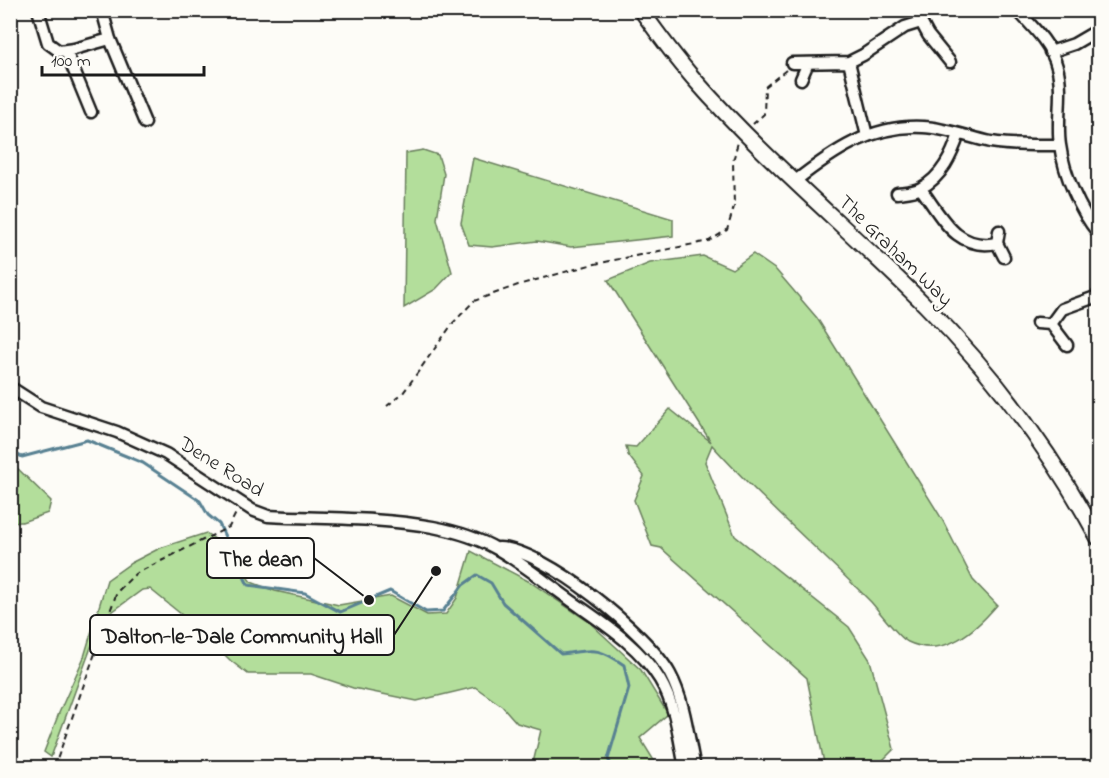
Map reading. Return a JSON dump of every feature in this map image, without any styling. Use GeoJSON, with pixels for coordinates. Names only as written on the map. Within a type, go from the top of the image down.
{"type":"FeatureCollection","features":[{"type":"Feature","properties":{"kind":"main road","name":"The Graham Way"},"geometry":{"type":"LineString","coordinates":[[641,10],[741,138],[794,182],[925,305],[965,347],[1035,435],[1098,538]]}},
{"type":"Feature","properties":{"kind":"street"},"geometry":{"type":"LineString","coordinates":[[38,10],[48,43],[59,51],[110,39]]}},
{"type":"Feature","properties":{"kind":"street"},"geometry":{"type":"LineString","coordinates":[[102,10],[110,39],[145,123]]}},
{"type":"Feature","properties":{"kind":"street"},"geometry":{"type":"LineString","coordinates":[[1017,10],[1042,38],[1057,67],[1060,145],[1072,188],[1096,227]]}},
{"type":"Feature","properties":{"kind":"street"},"geometry":{"type":"LineString","coordinates":[[792,63],[849,62],[921,16],[928,35],[950,62]]}},
{"type":"Feature","properties":{"kind":"street"},"geometry":{"type":"LineString","coordinates":[[1050,52],[1074,44],[1098,30]]}},
{"type":"Feature","properties":{"kind":"street"},"geometry":{"type":"LineString","coordinates":[[66,51],[91,112]]}},
{"type":"Feature","properties":{"kind":"street"},"geometry":{"type":"LineString","coordinates":[[849,62],[867,136]]}},
{"type":"Feature","properties":{"kind":"street"},"geometry":{"type":"LineString","coordinates":[[801,79],[808,63]]}},
{"type":"Feature","properties":{"kind":"street"},"geometry":{"type":"LineString","coordinates":[[794,182],[840,148],[884,131],[920,127],[1022,146],[1060,145]]}},
{"type":"Feature","properties":{"kind":"street"},"geometry":{"type":"LineString","coordinates":[[897,193],[921,189],[945,167],[959,134]]}},
{"type":"Feature","properties":{"kind":"street"},"geometry":{"type":"LineString","coordinates":[[921,189],[954,232],[966,242],[988,245],[997,243]]}},
{"type":"Feature","properties":{"kind":"street"},"geometry":{"type":"LineString","coordinates":[[999,231],[997,243],[1004,257]]}},
{"type":"Feature","properties":{"kind":"street"},"geometry":{"type":"LineString","coordinates":[[1051,324],[1062,309],[1098,296]]}},
{"type":"Feature","properties":{"kind":"street"},"geometry":{"type":"LineString","coordinates":[[1037,323],[1051,324],[1067,345]]}},
{"type":"Feature","properties":{"kind":"street","name":"Dene Road"},"geometry":{"type":"LineString","coordinates":[[10,387],[41,407],[117,432],[166,454],[252,510],[268,516],[402,522],[462,534],[496,548],[528,569],[658,667]]}},
{"type":"Feature","properties":{"kind":"street","name":"Dene Road"},"geometry":{"type":"LineString","coordinates":[[496,548],[518,550],[563,576],[638,634],[672,692],[681,722],[687,760],[695,768]]}},
{"type":"Feature","properties":{"kind":"street"},"geometry":{"type":"LineString","coordinates":[[628,644],[638,634]]}},
{"type":"Feature","properties":{"kind":"path"},"geometry":{"type":"LineString","coordinates":[[387,406],[403,393],[453,323],[474,301],[518,285],[590,265],[709,241],[727,230],[734,207],[733,161],[741,138],[764,114],[765,87],[792,63]]}},
{"type":"Feature","properties":{"kind":"path"},"geometry":{"type":"LineString","coordinates":[[54,768],[117,592],[135,574],[229,527],[234,516]]}},
{"type":"Feature","properties":{"kind":"green space"},"geometry":{"type":"Polygon","coordinates":[[[423,150],[438,155],[444,174],[437,219],[452,272],[436,289],[404,308],[406,153],[423,150]]]}},
{"type":"Feature","properties":{"kind":"green space"},"geometry":{"type":"Polygon","coordinates":[[[473,158],[673,219],[673,236],[571,247],[537,241],[492,247],[469,245],[461,223],[473,158]]]}},
{"type":"Feature","properties":{"kind":"green space"},"geometry":{"type":"Polygon","coordinates":[[[753,254],[776,270],[817,318],[942,519],[973,580],[997,605],[969,633],[946,645],[921,646],[904,640],[871,602],[712,445],[705,462],[735,536],[849,627],[870,660],[894,749],[876,767],[822,767],[824,763],[807,678],[661,548],[652,546],[634,500],[644,476],[628,455],[626,446],[636,447],[670,409],[711,442],[608,280],[650,263],[703,256],[732,269],[753,254]]]}},
{"type":"Feature","properties":{"kind":"green space"},"geometry":{"type":"Polygon","coordinates":[[[11,462],[51,501],[48,513],[22,522],[11,522],[11,462]]]}},
{"type":"Feature","properties":{"kind":"green space"},"geometry":{"type":"Polygon","coordinates":[[[206,533],[224,545],[251,582],[275,591],[339,605],[391,596],[427,615],[446,614],[457,598],[471,551],[530,582],[589,622],[641,670],[668,714],[640,738],[658,767],[532,767],[541,730],[517,723],[502,706],[475,687],[417,701],[353,688],[311,674],[248,674],[231,661],[192,623],[150,589],[142,590],[101,620],[51,757],[44,752],[84,657],[107,580],[131,563],[160,548],[206,533]]]}},
{"type":"Feature","properties":{"kind":"waterway"},"geometry":{"type":"LineString","coordinates":[[10,451],[22,457],[87,440],[143,463],[200,501],[208,515],[219,524],[248,585],[305,593],[340,612],[390,591],[426,612],[443,611],[463,585],[477,575],[491,583],[503,603],[561,654],[581,651],[601,652],[624,665],[629,688],[608,759],[613,768]]}},
{"type":"Feature","properties":{"kind":"place","name":"Dalton-le-Dale Community Hall"},"geometry":{"type":"Point","coordinates":[436,571]}},
{"type":"Feature","properties":{"kind":"place","name":"The dean"},"geometry":{"type":"Point","coordinates":[369,600]}}]}
